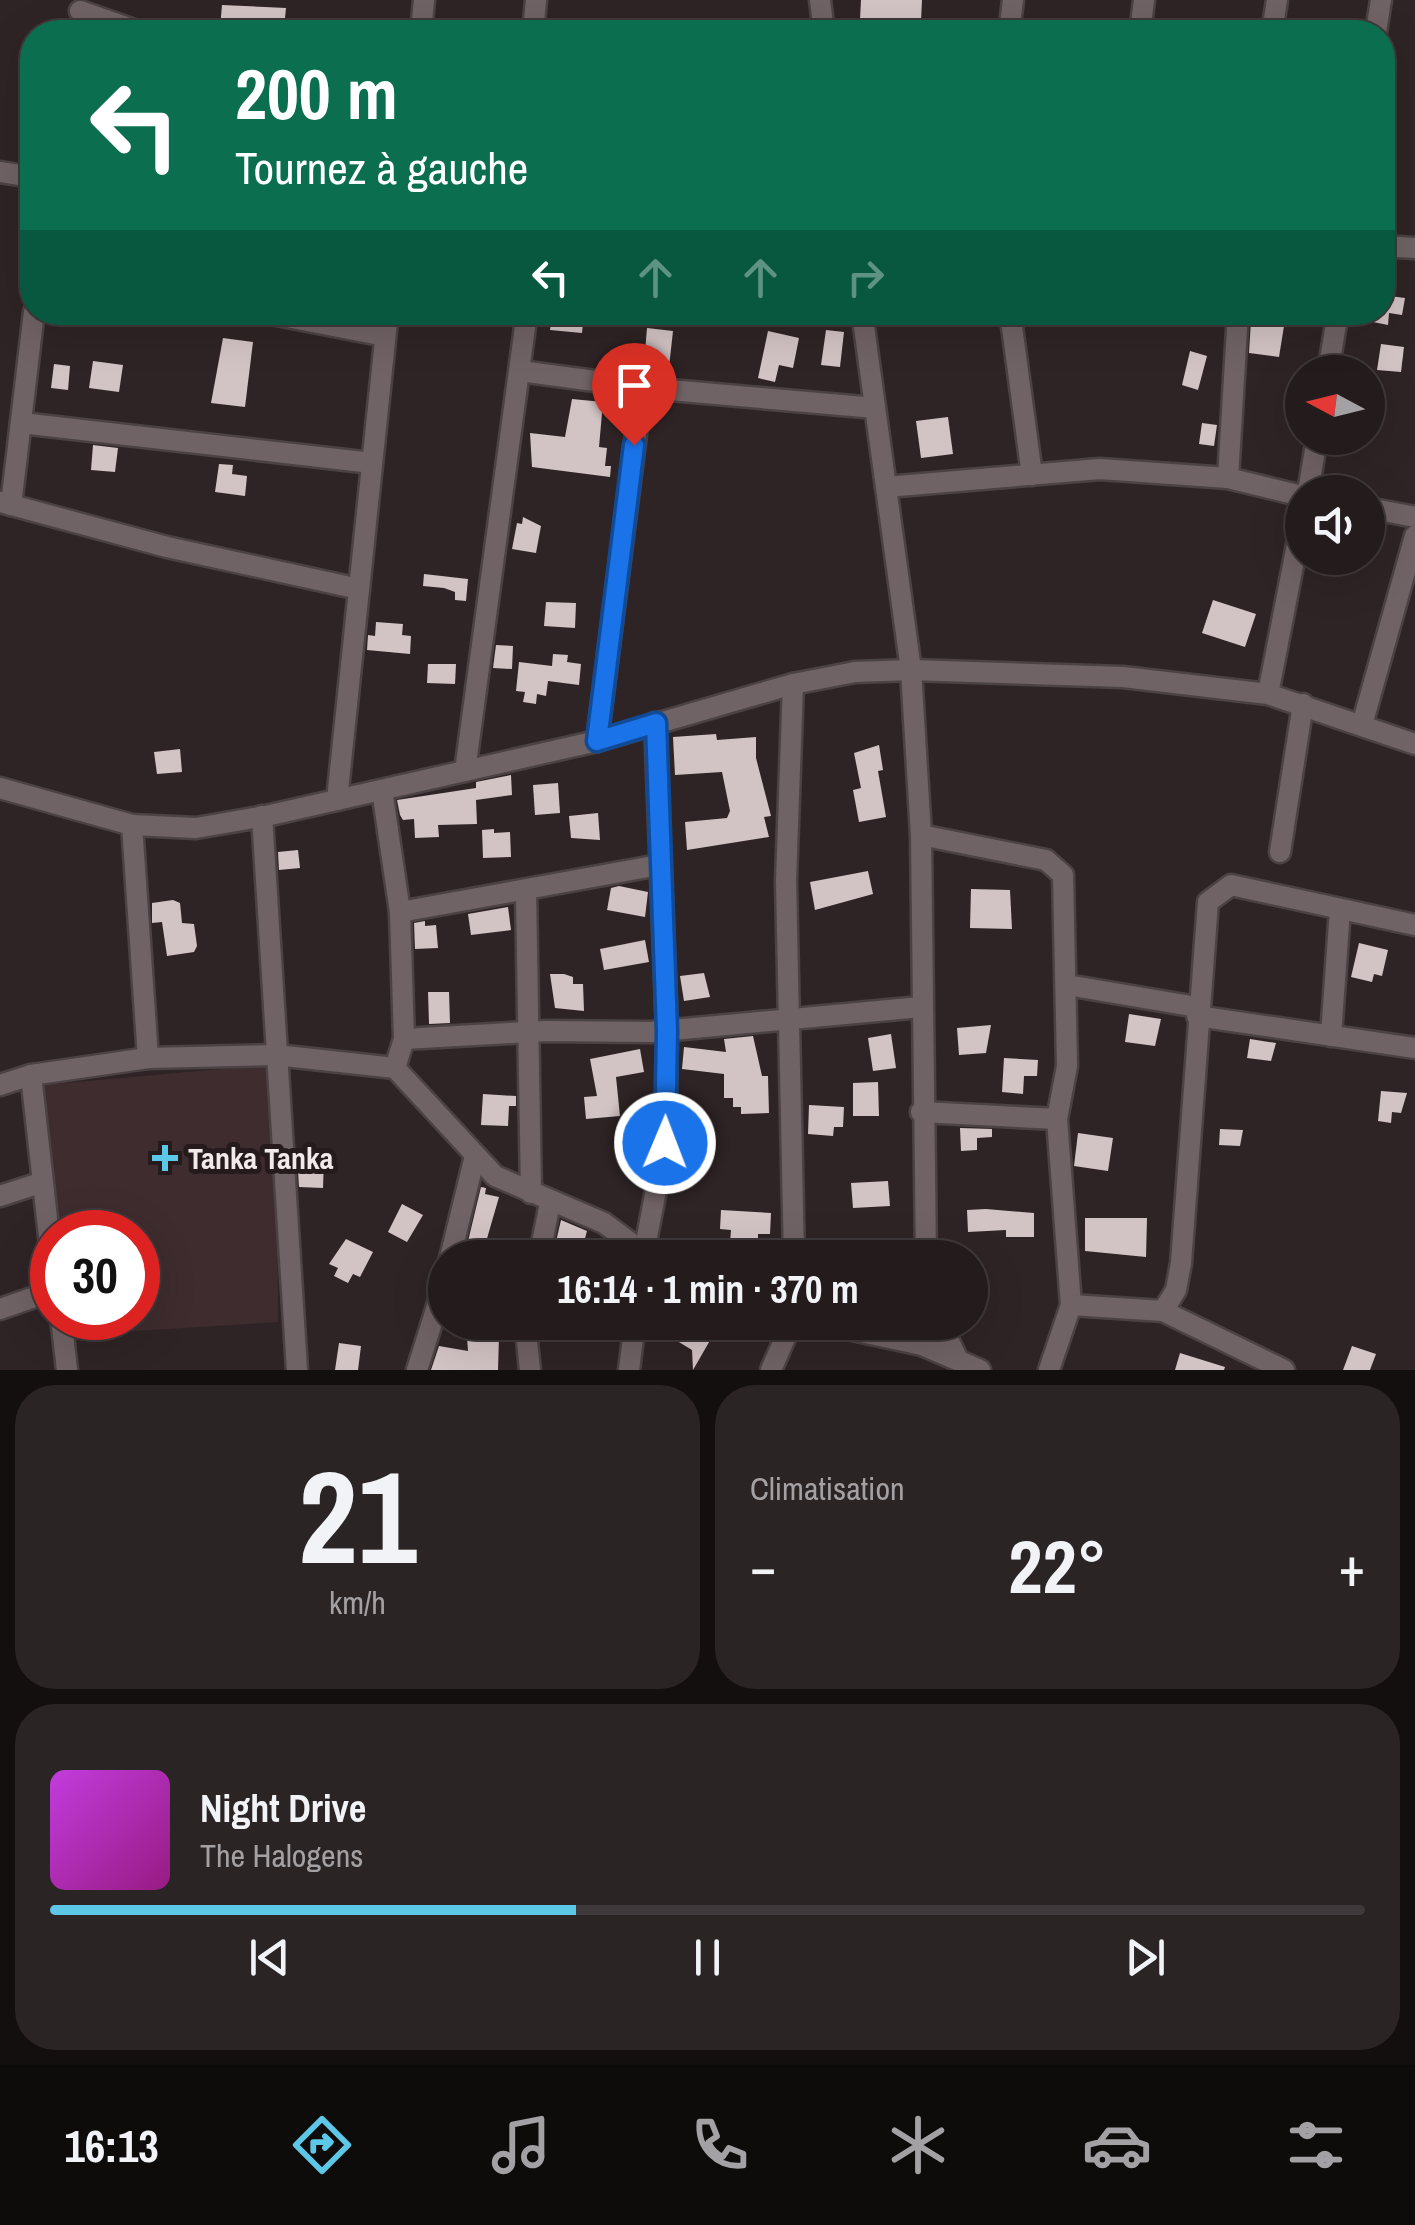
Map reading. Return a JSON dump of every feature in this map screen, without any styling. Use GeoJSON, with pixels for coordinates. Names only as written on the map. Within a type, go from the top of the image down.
{"type":"FeatureCollection","features":[{"type":"Feature","properties":{"kind":"street"},"geometry":{"type":"LineString","coordinates":[[81,6],[113,20]]}},
{"type":"Feature","properties":{"kind":"street"},"geometry":{"type":"LineString","coordinates":[[32,325],[21,422],[5,504],[168,547],[359,589]]}},
{"type":"Feature","properties":{"kind":"street"},"geometry":{"type":"LineString","coordinates":[[328,325],[385,336]]}},
{"type":"Feature","properties":{"kind":"street"},"geometry":{"type":"LineString","coordinates":[[337,800],[386,325]]}},
{"type":"Feature","properties":{"kind":"street"},"geometry":{"type":"LineString","coordinates":[[465,771],[525,325]]}},
{"type":"Feature","properties":{"kind":"street"},"geometry":{"type":"LineString","coordinates":[[864,325],[911,670],[921,834],[921,1112],[927,1240]]}},
{"type":"Feature","properties":{"kind":"street"},"geometry":{"type":"LineString","coordinates":[[1012,325],[1032,476]]}},
{"type":"Feature","properties":{"kind":"street"},"geometry":{"type":"LineString","coordinates":[[1228,478],[1237,325]]}},
{"type":"Feature","properties":{"kind":"street"},"geometry":{"type":"LineString","coordinates":[[1331,355],[1336,325]]}},
{"type":"Feature","properties":{"kind":"street"},"geometry":{"type":"LineString","coordinates":[[520,371],[647,388],[875,408]]}},
{"type":"Feature","properties":{"kind":"street"},"geometry":{"type":"LineString","coordinates":[[597,741],[639,410],[647,388]]}},
{"type":"Feature","properties":{"kind":"street"},"geometry":{"type":"LineString","coordinates":[[21,422],[372,462]]}},
{"type":"Feature","properties":{"kind":"street"},"geometry":{"type":"LineString","coordinates":[[886,486],[1100,469],[1228,478],[1285,490]]}},
{"type":"Feature","properties":{"kind":"street"},"geometry":{"type":"LineString","coordinates":[[1385,511],[1415,517]]}},
{"type":"Feature","properties":{"kind":"street"},"geometry":{"type":"LineString","coordinates":[[1362,724],[1415,536]]}},
{"type":"Feature","properties":{"kind":"street"},"geometry":{"type":"LineString","coordinates":[[1268,694],[1291,575]]}},
{"type":"Feature","properties":{"kind":"street"},"geometry":{"type":"LineString","coordinates":[[0,788],[132,825],[196,828],[597,741],[792,684],[855,672],[911,670],[1123,676],[1268,694],[1415,744]]}},
{"type":"Feature","properties":{"kind":"street"},"geometry":{"type":"LineString","coordinates":[[792,684],[786,880],[794,1240]]}},
{"type":"Feature","properties":{"kind":"street"},"geometry":{"type":"LineString","coordinates":[[1280,852],[1303,704]]}},
{"type":"Feature","properties":{"kind":"street"},"geometry":{"type":"LineString","coordinates":[[649,1240],[665,1143],[667,1031],[656,723]]}},
{"type":"Feature","properties":{"kind":"street"},"geometry":{"type":"LineString","coordinates":[[382,790],[400,912],[404,1039],[395,1068]]}},
{"type":"Feature","properties":{"kind":"street"},"geometry":{"type":"LineString","coordinates":[[262,816],[276,1055],[282,1096],[283,1196],[297,1370]]}},
{"type":"Feature","properties":{"kind":"street"},"geometry":{"type":"LineString","coordinates":[[132,825],[148,1058]]}},
{"type":"Feature","properties":{"kind":"street"},"geometry":{"type":"LineString","coordinates":[[921,834],[1056,865],[1063,874],[1066,1066],[1057,1119],[1071,1304],[1049,1370]]}},
{"type":"Feature","properties":{"kind":"street"},"geometry":{"type":"LineString","coordinates":[[400,912],[659,865]]}},
{"type":"Feature","properties":{"kind":"street"},"geometry":{"type":"LineString","coordinates":[[1163,1311],[1176,1290],[1182,1262],[1197,1012],[1208,902],[1231,885],[1415,925]]}},
{"type":"Feature","properties":{"kind":"street"},"geometry":{"type":"LineString","coordinates":[[526,891],[527,1033],[540,1198],[539,1240]]}},
{"type":"Feature","properties":{"kind":"street"},"geometry":{"type":"LineString","coordinates":[[1331,1036],[1340,909]]}},
{"type":"Feature","properties":{"kind":"street"},"geometry":{"type":"LineString","coordinates":[[1067,984],[1197,1012],[1415,1048]]}},
{"type":"Feature","properties":{"kind":"street"},"geometry":{"type":"LineString","coordinates":[[404,1039],[667,1031],[921,1007]]}},
{"type":"Feature","properties":{"kind":"street"},"geometry":{"type":"LineString","coordinates":[[0,1085],[32,1074],[148,1058],[276,1055],[395,1068],[494,1176],[604,1223],[626,1240]]}},
{"type":"Feature","properties":{"kind":"street"},"geometry":{"type":"LineString","coordinates":[[32,1074],[44,1210]]}},
{"type":"Feature","properties":{"kind":"street"},"geometry":{"type":"LineString","coordinates":[[921,1112],[1057,1119]]}},
{"type":"Feature","properties":{"kind":"street"},"geometry":{"type":"LineString","coordinates":[[454,1240],[474,1156]]}},
{"type":"Feature","properties":{"kind":"street"},"geometry":{"type":"LineString","coordinates":[[0,1196],[40,1183]]}},
{"type":"Feature","properties":{"kind":"street"},"geometry":{"type":"LineString","coordinates":[[0,1309],[30,1299]]}},
{"type":"Feature","properties":{"kind":"street"},"geometry":{"type":"LineString","coordinates":[[1071,1304],[1163,1311],[1284,1370]]}},
{"type":"Feature","properties":{"kind":"street"},"geometry":{"type":"LineString","coordinates":[[416,1370],[428,1333]]}},
{"type":"Feature","properties":{"kind":"street"},"geometry":{"type":"LineString","coordinates":[[64,1340],[67,1370]]}},
{"type":"Feature","properties":{"kind":"street"},"geometry":{"type":"LineString","coordinates":[[528,1340],[530,1370]]}},
{"type":"Feature","properties":{"kind":"street"},"geometry":{"type":"LineString","coordinates":[[629,1370],[633,1340]]}},
{"type":"Feature","properties":{"kind":"street"},"geometry":{"type":"LineString","coordinates":[[771,1370],[784,1340]]}},
{"type":"Feature","properties":{"kind":"street"},"geometry":{"type":"LineString","coordinates":[[895,1340],[957,1358],[980,1370]]}},
{"type":"Feature","properties":{"kind":"street"},"geometry":{"type":"LineString","coordinates":[[922,1340],[922,1346]]}},
{"type":"Feature","properties":{"kind":"street"},"geometry":{"type":"LineString","coordinates":[[948,1340],[957,1358]]}},
{"type":"Feature","properties":{"kind":"shaded area","name":"Tanka Tanka"},"geometry":{"type":"Polygon","coordinates":[[[263,1065],[277,1084],[278,1322],[160,1329],[160,1210],[58,1210],[44,1085],[263,1065]]]}},
{"type":"Feature","properties":{"kind":"building"},"geometry":{"type":"Polygon","coordinates":[[[861,0],[922,0],[921,20],[860,19],[861,0]]]}},
{"type":"Feature","properties":{"kind":"building"},"geometry":{"type":"Polygon","coordinates":[[[222,5],[286,8],[285,18],[292,19],[292,20],[221,20],[222,5]]]}},
{"type":"Feature","properties":{"kind":"building"},"geometry":{"type":"Polygon","coordinates":[[[1395,297],[1405,298],[1402,315],[1395,314],[1395,297]]]}},
{"type":"Feature","properties":{"kind":"building"},"geometry":{"type":"Polygon","coordinates":[[[551,325],[583,325],[582,333],[550,330],[551,325]]]}},
{"type":"Feature","properties":{"kind":"building"},"geometry":{"type":"Polygon","coordinates":[[[1251,325],[1284,326],[1279,357],[1249,353],[1251,325]]]}},
{"type":"Feature","properties":{"kind":"building"},"geometry":{"type":"Polygon","coordinates":[[[647,328],[673,331],[669,367],[644,364],[647,328]]]}},
{"type":"Feature","properties":{"kind":"building"},"geometry":{"type":"Polygon","coordinates":[[[826,330],[844,332],[840,367],[821,365],[826,330]]]}},
{"type":"Feature","properties":{"kind":"building"},"geometry":{"type":"Polygon","coordinates":[[[768,331],[799,338],[793,368],[779,365],[775,382],[758,378],[768,331]]]}},
{"type":"Feature","properties":{"kind":"building"},"geometry":{"type":"Polygon","coordinates":[[[223,338],[253,342],[245,407],[211,403],[223,338]]]}},
{"type":"Feature","properties":{"kind":"building"},"geometry":{"type":"Polygon","coordinates":[[[1381,344],[1404,347],[1401,372],[1385,371],[1385,355],[1379,355],[1381,344]]]}},
{"type":"Feature","properties":{"kind":"building"},"geometry":{"type":"Polygon","coordinates":[[[1190,351],[1207,356],[1198,390],[1182,385],[1190,351]]]}},
{"type":"Feature","properties":{"kind":"building"},"geometry":{"type":"Polygon","coordinates":[[[93,361],[123,365],[119,392],[89,388],[93,361]]]}},
{"type":"Feature","properties":{"kind":"building"},"geometry":{"type":"Polygon","coordinates":[[[54,364],[70,366],[68,390],[51,388],[54,364]]]}},
{"type":"Feature","properties":{"kind":"building"},"geometry":{"type":"Polygon","coordinates":[[[572,399],[603,402],[599,447],[607,448],[605,466],[611,466],[610,477],[532,467],[530,433],[565,437],[572,399]]]}},
{"type":"Feature","properties":{"kind":"building"},"geometry":{"type":"Polygon","coordinates":[[[948,417],[953,454],[921,458],[916,421],[948,417]]]}},
{"type":"Feature","properties":{"kind":"building"},"geometry":{"type":"Polygon","coordinates":[[[1202,423],[1217,425],[1214,446],[1199,444],[1202,423]]]}},
{"type":"Feature","properties":{"kind":"building"},"geometry":{"type":"Polygon","coordinates":[[[93,445],[118,448],[115,472],[91,470],[93,445]]]}},
{"type":"Feature","properties":{"kind":"building"},"geometry":{"type":"Polygon","coordinates":[[[219,464],[233,465],[232,474],[247,476],[245,496],[215,492],[219,464]]]}},
{"type":"Feature","properties":{"kind":"building"},"geometry":{"type":"Polygon","coordinates":[[[523,517],[541,526],[536,553],[512,549],[517,523],[522,524],[523,517]]]}},
{"type":"Feature","properties":{"kind":"building"},"geometry":{"type":"Polygon","coordinates":[[[424,574],[468,579],[466,601],[455,600],[455,592],[444,588],[423,586],[424,574]]]}},
{"type":"Feature","properties":{"kind":"building"},"geometry":{"type":"Polygon","coordinates":[[[1213,600],[1256,614],[1245,647],[1202,633],[1213,600]]]}},
{"type":"Feature","properties":{"kind":"building"},"geometry":{"type":"Polygon","coordinates":[[[546,602],[576,603],[575,628],[544,626],[546,602]]]}},
{"type":"Feature","properties":{"kind":"building"},"geometry":{"type":"Polygon","coordinates":[[[376,622],[403,624],[402,635],[411,636],[410,654],[367,650],[368,635],[375,636],[376,622]]]}},
{"type":"Feature","properties":{"kind":"building"},"geometry":{"type":"Polygon","coordinates":[[[496,645],[513,646],[512,669],[493,668],[496,645]]]}},
{"type":"Feature","properties":{"kind":"building"},"geometry":{"type":"Polygon","coordinates":[[[553,654],[568,655],[567,662],[581,664],[579,685],[548,681],[546,696],[537,694],[536,704],[523,702],[525,692],[516,691],[519,662],[552,666],[553,654]]]}},
{"type":"Feature","properties":{"kind":"building"},"geometry":{"type":"Polygon","coordinates":[[[428,664],[456,664],[455,684],[427,683],[428,664]]]}},
{"type":"Feature","properties":{"kind":"building"},"geometry":{"type":"Polygon","coordinates":[[[716,734],[717,740],[756,737],[756,758],[771,816],[764,817],[769,837],[687,850],[685,822],[727,818],[730,811],[722,772],[675,775],[673,737],[716,734]]]}},
{"type":"Feature","properties":{"kind":"building"},"geometry":{"type":"Polygon","coordinates":[[[879,745],[883,770],[878,771],[886,817],[859,822],[853,790],[861,788],[854,753],[879,745]]]}},
{"type":"Feature","properties":{"kind":"building"},"geometry":{"type":"Polygon","coordinates":[[[180,749],[182,772],[157,774],[154,752],[180,749]]]}},
{"type":"Feature","properties":{"kind":"building"},"geometry":{"type":"Polygon","coordinates":[[[511,775],[512,795],[476,800],[477,824],[438,825],[439,837],[415,838],[414,819],[403,820],[400,815],[397,800],[476,788],[476,782],[511,775]]]}},
{"type":"Feature","properties":{"kind":"building"},"geometry":{"type":"Polygon","coordinates":[[[558,783],[560,813],[535,815],[533,785],[558,783]]]}},
{"type":"Feature","properties":{"kind":"building"},"geometry":{"type":"Polygon","coordinates":[[[598,813],[600,840],[571,838],[569,816],[598,813]]]}},
{"type":"Feature","properties":{"kind":"building"},"geometry":{"type":"Polygon","coordinates":[[[494,829],[494,833],[510,832],[511,857],[483,858],[482,830],[494,829]]]}},
{"type":"Feature","properties":{"kind":"building"},"geometry":{"type":"Polygon","coordinates":[[[298,850],[300,868],[279,870],[278,852],[298,850]]]}},
{"type":"Feature","properties":{"kind":"building"},"geometry":{"type":"Polygon","coordinates":[[[868,871],[873,894],[815,910],[810,882],[868,871]]]}},
{"type":"Feature","properties":{"kind":"building"},"geometry":{"type":"Polygon","coordinates":[[[611,888],[648,892],[645,917],[607,910],[611,888]]]}},
{"type":"Feature","properties":{"kind":"building"},"geometry":{"type":"Polygon","coordinates":[[[971,889],[1010,890],[1012,929],[970,928],[971,889]]]}},
{"type":"Feature","properties":{"kind":"building"},"geometry":{"type":"Polygon","coordinates":[[[152,903],[180,903],[182,923],[194,924],[197,946],[194,952],[167,956],[162,922],[152,923],[152,903]]]}},
{"type":"Feature","properties":{"kind":"building"},"geometry":{"type":"Polygon","coordinates":[[[508,907],[511,930],[471,935],[468,914],[508,907]]]}},
{"type":"Feature","properties":{"kind":"building"},"geometry":{"type":"Polygon","coordinates":[[[425,921],[425,926],[436,925],[438,948],[415,949],[414,923],[425,921]]]}},
{"type":"Feature","properties":{"kind":"building"},"geometry":{"type":"Polygon","coordinates":[[[645,940],[649,962],[604,970],[600,949],[645,940]]]}},
{"type":"Feature","properties":{"kind":"building"},"geometry":{"type":"Polygon","coordinates":[[[1359,943],[1388,950],[1382,976],[1374,974],[1372,982],[1351,977],[1359,943]]]}},
{"type":"Feature","properties":{"kind":"building"},"geometry":{"type":"Polygon","coordinates":[[[704,973],[710,997],[684,1001],[680,976],[704,973]]]}},
{"type":"Feature","properties":{"kind":"building"},"geometry":{"type":"Polygon","coordinates":[[[550,974],[564,974],[573,977],[573,984],[583,984],[584,1011],[555,1008],[550,974]]]}},
{"type":"Feature","properties":{"kind":"building"},"geometry":{"type":"Polygon","coordinates":[[[428,992],[449,992],[450,1023],[429,1024],[428,992]]]}},
{"type":"Feature","properties":{"kind":"building"},"geometry":{"type":"Polygon","coordinates":[[[1129,1014],[1161,1019],[1155,1046],[1125,1042],[1129,1014]]]}},
{"type":"Feature","properties":{"kind":"building"},"geometry":{"type":"Polygon","coordinates":[[[991,1025],[986,1053],[959,1055],[957,1028],[991,1025]]]}},
{"type":"Feature","properties":{"kind":"building"},"geometry":{"type":"Polygon","coordinates":[[[891,1034],[896,1068],[873,1071],[868,1038],[891,1034]]]}},
{"type":"Feature","properties":{"kind":"building"},"geometry":{"type":"Polygon","coordinates":[[[753,1036],[762,1076],[768,1076],[769,1113],[741,1114],[741,1107],[733,1107],[733,1098],[724,1098],[724,1074],[682,1069],[684,1047],[726,1052],[724,1039],[753,1036]]]}},
{"type":"Feature","properties":{"kind":"building"},"geometry":{"type":"Polygon","coordinates":[[[1250,1039],[1276,1043],[1271,1061],[1247,1058],[1250,1039]]]}},
{"type":"Feature","properties":{"kind":"building"},"geometry":{"type":"Polygon","coordinates":[[[640,1049],[644,1072],[616,1077],[620,1116],[586,1119],[584,1097],[597,1096],[590,1059],[640,1049]]]}},
{"type":"Feature","properties":{"kind":"building"},"geometry":{"type":"Polygon","coordinates":[[[1004,1058],[1038,1060],[1037,1076],[1024,1076],[1023,1094],[1002,1092],[1004,1058]]]}},
{"type":"Feature","properties":{"kind":"building"},"geometry":{"type":"Polygon","coordinates":[[[878,1082],[879,1116],[853,1116],[853,1083],[878,1082]]]}},
{"type":"Feature","properties":{"kind":"building"},"geometry":{"type":"Polygon","coordinates":[[[1381,1091],[1407,1093],[1401,1113],[1392,1112],[1391,1123],[1378,1121],[1381,1091]]]}},
{"type":"Feature","properties":{"kind":"building"},"geometry":{"type":"Polygon","coordinates":[[[483,1094],[516,1096],[516,1106],[509,1106],[508,1126],[481,1125],[483,1094]]]}},
{"type":"Feature","properties":{"kind":"building"},"geometry":{"type":"Polygon","coordinates":[[[809,1105],[844,1107],[843,1127],[834,1127],[833,1136],[808,1134],[809,1105]]]}},
{"type":"Feature","properties":{"kind":"building"},"geometry":{"type":"Polygon","coordinates":[[[960,1128],[992,1129],[992,1137],[977,1138],[977,1150],[961,1151],[960,1128]]]}},
{"type":"Feature","properties":{"kind":"building"},"geometry":{"type":"Polygon","coordinates":[[[1220,1129],[1243,1130],[1240,1146],[1219,1145],[1220,1129]]]}},
{"type":"Feature","properties":{"kind":"building"},"geometry":{"type":"Polygon","coordinates":[[[1078,1133],[1113,1138],[1108,1171],[1074,1166],[1078,1133]]]}},
{"type":"Feature","properties":{"kind":"building"},"geometry":{"type":"Polygon","coordinates":[[[297,1156],[324,1158],[323,1188],[299,1187],[297,1156]]]}},
{"type":"Feature","properties":{"kind":"building"},"geometry":{"type":"Polygon","coordinates":[[[888,1181],[890,1206],[853,1208],[851,1183],[888,1181]]]}},
{"type":"Feature","properties":{"kind":"building"},"geometry":{"type":"Polygon","coordinates":[[[481,1187],[486,1188],[485,1194],[499,1197],[487,1240],[468,1240],[481,1187]]]}},
{"type":"Feature","properties":{"kind":"building"},"geometry":{"type":"Polygon","coordinates":[[[402,1204],[423,1215],[407,1242],[388,1232],[402,1204]]]}},
{"type":"Feature","properties":{"kind":"building"},"geometry":{"type":"Polygon","coordinates":[[[721,1210],[771,1213],[770,1234],[758,1234],[758,1240],[730,1240],[731,1230],[720,1229],[721,1210]]]}},
{"type":"Feature","properties":{"kind":"building"},"geometry":{"type":"Polygon","coordinates":[[[967,1210],[1034,1213],[1034,1237],[1006,1237],[1006,1230],[968,1232],[967,1210]]]}},
{"type":"Feature","properties":{"kind":"building"},"geometry":{"type":"Polygon","coordinates":[[[1085,1218],[1147,1218],[1146,1257],[1085,1251],[1085,1218]]]}},
{"type":"Feature","properties":{"kind":"building"},"geometry":{"type":"Polygon","coordinates":[[[561,1220],[587,1231],[585,1240],[556,1240],[561,1220]]]}},
{"type":"Feature","properties":{"kind":"building"},"geometry":{"type":"Polygon","coordinates":[[[346,1239],[373,1252],[360,1277],[353,1274],[348,1283],[334,1276],[338,1268],[329,1264],[346,1239]]]}},
{"type":"Feature","properties":{"kind":"building"},"geometry":{"type":"Polygon","coordinates":[[[467,1340],[499,1340],[498,1370],[431,1370],[439,1346],[468,1351],[467,1340]]]}},
{"type":"Feature","properties":{"kind":"building"},"geometry":{"type":"Polygon","coordinates":[[[676,1340],[710,1340],[693,1370],[692,1350],[676,1340]]]}},
{"type":"Feature","properties":{"kind":"building"},"geometry":{"type":"Polygon","coordinates":[[[339,1343],[361,1346],[358,1370],[335,1370],[339,1343]]]}},
{"type":"Feature","properties":{"kind":"building"},"geometry":{"type":"Polygon","coordinates":[[[1352,1346],[1376,1354],[1370,1370],[1343,1370],[1352,1346]]]}},
{"type":"Feature","properties":{"kind":"building"},"geometry":{"type":"Polygon","coordinates":[[[1180,1353],[1225,1367],[1224,1370],[1175,1370],[1180,1353]]]}},
{"type":"Feature","properties":{"kind":"place","name":"Tanka Tanka"},"geometry":{"type":"Point","coordinates":[165,1158]}},
{"type":"Feature","properties":{"kind":"route"},"geometry":{"type":"LineString","coordinates":[[634,445],[597,741],[656,723],[667,1031],[665,1143]]}}]}
